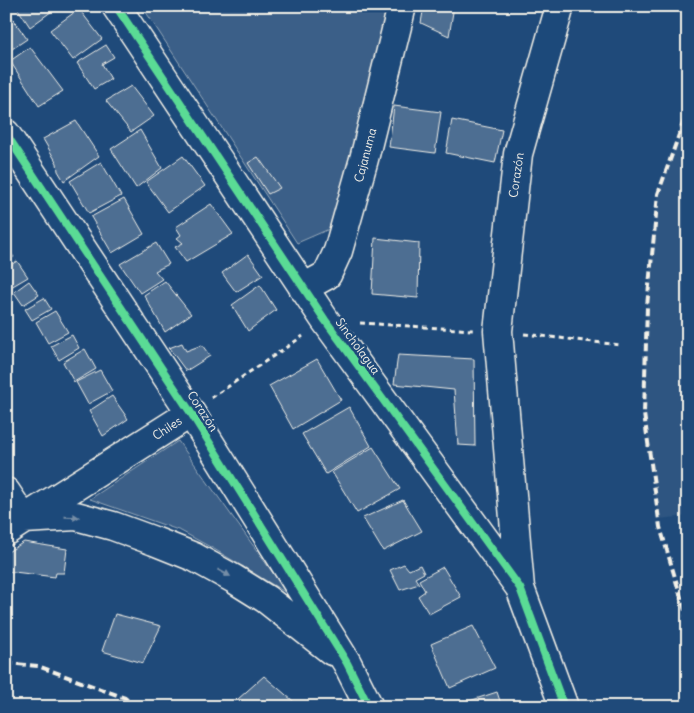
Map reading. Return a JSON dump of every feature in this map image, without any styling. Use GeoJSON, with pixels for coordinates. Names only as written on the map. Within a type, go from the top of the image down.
{"type":"FeatureCollection","features":[{"type":"Feature","properties":{"kind":"street","name":"Sincholagua"},"geometry":{"type":"LineString","coordinates":[[116,6],[325,320],[520,588],[564,707]]}},
{"type":"Feature","properties":{"kind":"street","name":"Cajanuma"},"geometry":{"type":"LineString","coordinates":[[303,288],[327,275],[338,251],[367,150],[402,6]]}},
{"type":"Feature","properties":{"kind":"street","name":"Corazón"},"geometry":{"type":"LineString","coordinates":[[520,588],[498,331],[518,154],[560,6]]}},
{"type":"Feature","properties":{"kind":"street","name":"Corazón"},"geometry":{"type":"LineString","coordinates":[[6,134],[191,413],[346,662],[370,707]]}},
{"type":"Feature","properties":{"kind":"street","name":"Chiles"},"geometry":{"type":"LineString","coordinates":[[15,525],[191,413]]}},
{"type":"Feature","properties":{"kind":"street"},"geometry":{"type":"LineString","coordinates":[[6,492],[15,525]]}},
{"type":"Feature","properties":{"kind":"street","name":"Corazón"},"geometry":{"type":"LineString","coordinates":[[15,525],[76,516],[113,526],[154,541],[194,558],[234,579],[266,599],[346,662]]}},
{"type":"Feature","properties":{"kind":"shaded area"},"geometry":{"type":"Polygon","coordinates":[[[142,6],[390,6],[336,226],[297,243],[142,6]]]}},
{"type":"Feature","properties":{"kind":"shaded area"},"geometry":{"type":"Polygon","coordinates":[[[688,109],[688,516],[659,519],[644,414],[647,306],[658,194],[688,109]]]}},
{"type":"Feature","properties":{"kind":"shaded area"},"geometry":{"type":"Polygon","coordinates":[[[178,441],[288,594],[181,531],[90,499],[178,441]]]}},
{"type":"Feature","properties":{"kind":"building"},"geometry":{"type":"Polygon","coordinates":[[[16,6],[59,6],[30,27],[16,6]]]}},
{"type":"Feature","properties":{"kind":"building"},"geometry":{"type":"Polygon","coordinates":[[[424,6],[454,6],[449,36],[421,23],[424,6]]]}},
{"type":"Feature","properties":{"kind":"building"},"geometry":{"type":"Polygon","coordinates":[[[6,9],[27,39],[6,53],[6,9]]]}},
{"type":"Feature","properties":{"kind":"building"},"geometry":{"type":"Polygon","coordinates":[[[79,9],[102,39],[73,60],[50,30],[79,9]]]}},
{"type":"Feature","properties":{"kind":"building"},"geometry":{"type":"Polygon","coordinates":[[[106,45],[114,57],[102,64],[111,79],[94,89],[77,63],[106,45]]]}},
{"type":"Feature","properties":{"kind":"building"},"geometry":{"type":"Polygon","coordinates":[[[30,47],[63,91],[39,106],[10,61],[30,47]]]}},
{"type":"Feature","properties":{"kind":"building"},"geometry":{"type":"Polygon","coordinates":[[[131,86],[154,116],[131,132],[106,101],[131,86]]]}},
{"type":"Feature","properties":{"kind":"building"},"geometry":{"type":"Polygon","coordinates":[[[394,106],[441,112],[435,153],[389,147],[394,106]]]}},
{"type":"Feature","properties":{"kind":"building"},"geometry":{"type":"Polygon","coordinates":[[[452,120],[502,130],[495,163],[446,153],[452,120]]]}},
{"type":"Feature","properties":{"kind":"building"},"geometry":{"type":"Polygon","coordinates":[[[76,121],[99,156],[64,181],[58,171],[57,163],[43,139],[76,121]]]}},
{"type":"Feature","properties":{"kind":"building"},"geometry":{"type":"Polygon","coordinates":[[[140,130],[162,168],[136,188],[111,149],[140,130]]]}},
{"type":"Feature","properties":{"kind":"building"},"geometry":{"type":"Polygon","coordinates":[[[183,156],[205,186],[168,212],[146,182],[183,156]]]}},
{"type":"Feature","properties":{"kind":"building"},"geometry":{"type":"Polygon","coordinates":[[[258,157],[280,188],[268,194],[248,163],[258,157]]]}},
{"type":"Feature","properties":{"kind":"building"},"geometry":{"type":"Polygon","coordinates":[[[101,162],[121,196],[89,213],[70,181],[101,162]]]}},
{"type":"Feature","properties":{"kind":"building"},"geometry":{"type":"Polygon","coordinates":[[[124,199],[144,234],[112,253],[91,217],[124,199]]]}},
{"type":"Feature","properties":{"kind":"building"},"geometry":{"type":"Polygon","coordinates":[[[211,204],[233,234],[186,262],[175,247],[183,243],[177,238],[181,235],[176,227],[211,204]]]}},
{"type":"Feature","properties":{"kind":"building"},"geometry":{"type":"Polygon","coordinates":[[[375,238],[419,243],[418,298],[372,294],[375,238]]]}},
{"type":"Feature","properties":{"kind":"building"},"geometry":{"type":"Polygon","coordinates":[[[156,243],[169,264],[155,271],[162,279],[140,293],[120,264],[156,243]]]}},
{"type":"Feature","properties":{"kind":"building"},"geometry":{"type":"Polygon","coordinates":[[[6,247],[14,257],[6,262],[6,247]]]}},
{"type":"Feature","properties":{"kind":"building"},"geometry":{"type":"Polygon","coordinates":[[[248,254],[263,275],[236,292],[222,273],[248,254]]]}},
{"type":"Feature","properties":{"kind":"building"},"geometry":{"type":"Polygon","coordinates":[[[17,261],[28,277],[11,287],[6,279],[6,268],[17,261]]]}},
{"type":"Feature","properties":{"kind":"building"},"geometry":{"type":"Polygon","coordinates":[[[29,281],[39,295],[23,305],[14,292],[29,281]]]}},
{"type":"Feature","properties":{"kind":"building"},"geometry":{"type":"Polygon","coordinates":[[[165,281],[191,314],[165,332],[144,295],[165,281]]]}},
{"type":"Feature","properties":{"kind":"building"},"geometry":{"type":"Polygon","coordinates":[[[260,285],[276,310],[248,331],[232,305],[260,285]]]}},
{"type":"Feature","properties":{"kind":"building"},"geometry":{"type":"Polygon","coordinates":[[[44,298],[51,309],[32,320],[25,309],[44,298]]]}},
{"type":"Feature","properties":{"kind":"building"},"geometry":{"type":"Polygon","coordinates":[[[55,311],[68,332],[48,343],[36,322],[55,311]]]}},
{"type":"Feature","properties":{"kind":"building"},"geometry":{"type":"Polygon","coordinates":[[[72,335],[79,348],[59,360],[51,346],[72,335]]]}},
{"type":"Feature","properties":{"kind":"building"},"geometry":{"type":"Polygon","coordinates":[[[182,343],[186,351],[202,345],[210,356],[186,371],[169,348],[182,343]]]}},
{"type":"Feature","properties":{"kind":"building"},"geometry":{"type":"Polygon","coordinates":[[[85,349],[96,369],[74,382],[63,362],[85,349]]]}},
{"type":"Feature","properties":{"kind":"building"},"geometry":{"type":"Polygon","coordinates":[[[398,355],[474,359],[475,446],[458,445],[454,390],[394,384],[398,355]]]}},
{"type":"Feature","properties":{"kind":"building"},"geometry":{"type":"Polygon","coordinates":[[[317,359],[341,400],[293,429],[269,386],[317,359]]]}},
{"type":"Feature","properties":{"kind":"building"},"geometry":{"type":"Polygon","coordinates":[[[100,370],[112,391],[88,404],[76,382],[100,370]]]}},
{"type":"Feature","properties":{"kind":"building"},"geometry":{"type":"Polygon","coordinates":[[[112,396],[128,419],[103,436],[89,411],[112,396]]]}},
{"type":"Feature","properties":{"kind":"building"},"geometry":{"type":"Polygon","coordinates":[[[349,407],[371,446],[326,474],[302,434],[349,407]]]}},
{"type":"Feature","properties":{"kind":"building"},"geometry":{"type":"Polygon","coordinates":[[[373,447],[400,489],[357,513],[332,472],[373,447]]]}},
{"type":"Feature","properties":{"kind":"building"},"geometry":{"type":"Polygon","coordinates":[[[403,500],[422,531],[383,551],[363,518],[403,500]]]}},
{"type":"Feature","properties":{"kind":"building"},"geometry":{"type":"Polygon","coordinates":[[[24,542],[67,549],[64,573],[56,573],[55,577],[6,571],[6,553],[24,542]]]}},
{"type":"Feature","properties":{"kind":"building"},"geometry":{"type":"Polygon","coordinates":[[[404,564],[409,570],[420,565],[424,573],[415,578],[419,584],[400,590],[390,570],[404,564]]]}},
{"type":"Feature","properties":{"kind":"building"},"geometry":{"type":"Polygon","coordinates":[[[443,567],[461,597],[429,614],[418,596],[425,591],[419,580],[443,567]]]}},
{"type":"Feature","properties":{"kind":"building"},"geometry":{"type":"Polygon","coordinates":[[[115,614],[161,626],[143,663],[102,651],[115,614]]]}},
{"type":"Feature","properties":{"kind":"building"},"geometry":{"type":"Polygon","coordinates":[[[473,626],[495,668],[450,688],[431,644],[473,626]]]}},
{"type":"Feature","properties":{"kind":"building"},"geometry":{"type":"Polygon","coordinates":[[[264,676],[300,707],[229,707],[264,676]]]}},
{"type":"Feature","properties":{"kind":"building"},"geometry":{"type":"Polygon","coordinates":[[[497,692],[502,707],[458,707],[457,705],[497,692]]]}},
{"type":"Feature","properties":{"kind":"railway"},"geometry":{"type":"LineString","coordinates":[[688,109],[658,194],[647,306],[644,414],[660,527],[688,621]]}},
{"type":"Feature","properties":{"kind":"railway"},"geometry":{"type":"LineString","coordinates":[[6,663],[38,666],[125,698],[136,707]]}},
{"type":"Feature","properties":{"kind":"cycle path"},"geometry":{"type":"LineString","coordinates":[[116,6],[325,320],[520,588],[564,707]]}},
{"type":"Feature","properties":{"kind":"cycle path"},"geometry":{"type":"LineString","coordinates":[[6,134],[191,413],[347,663],[369,707]]}}]}
